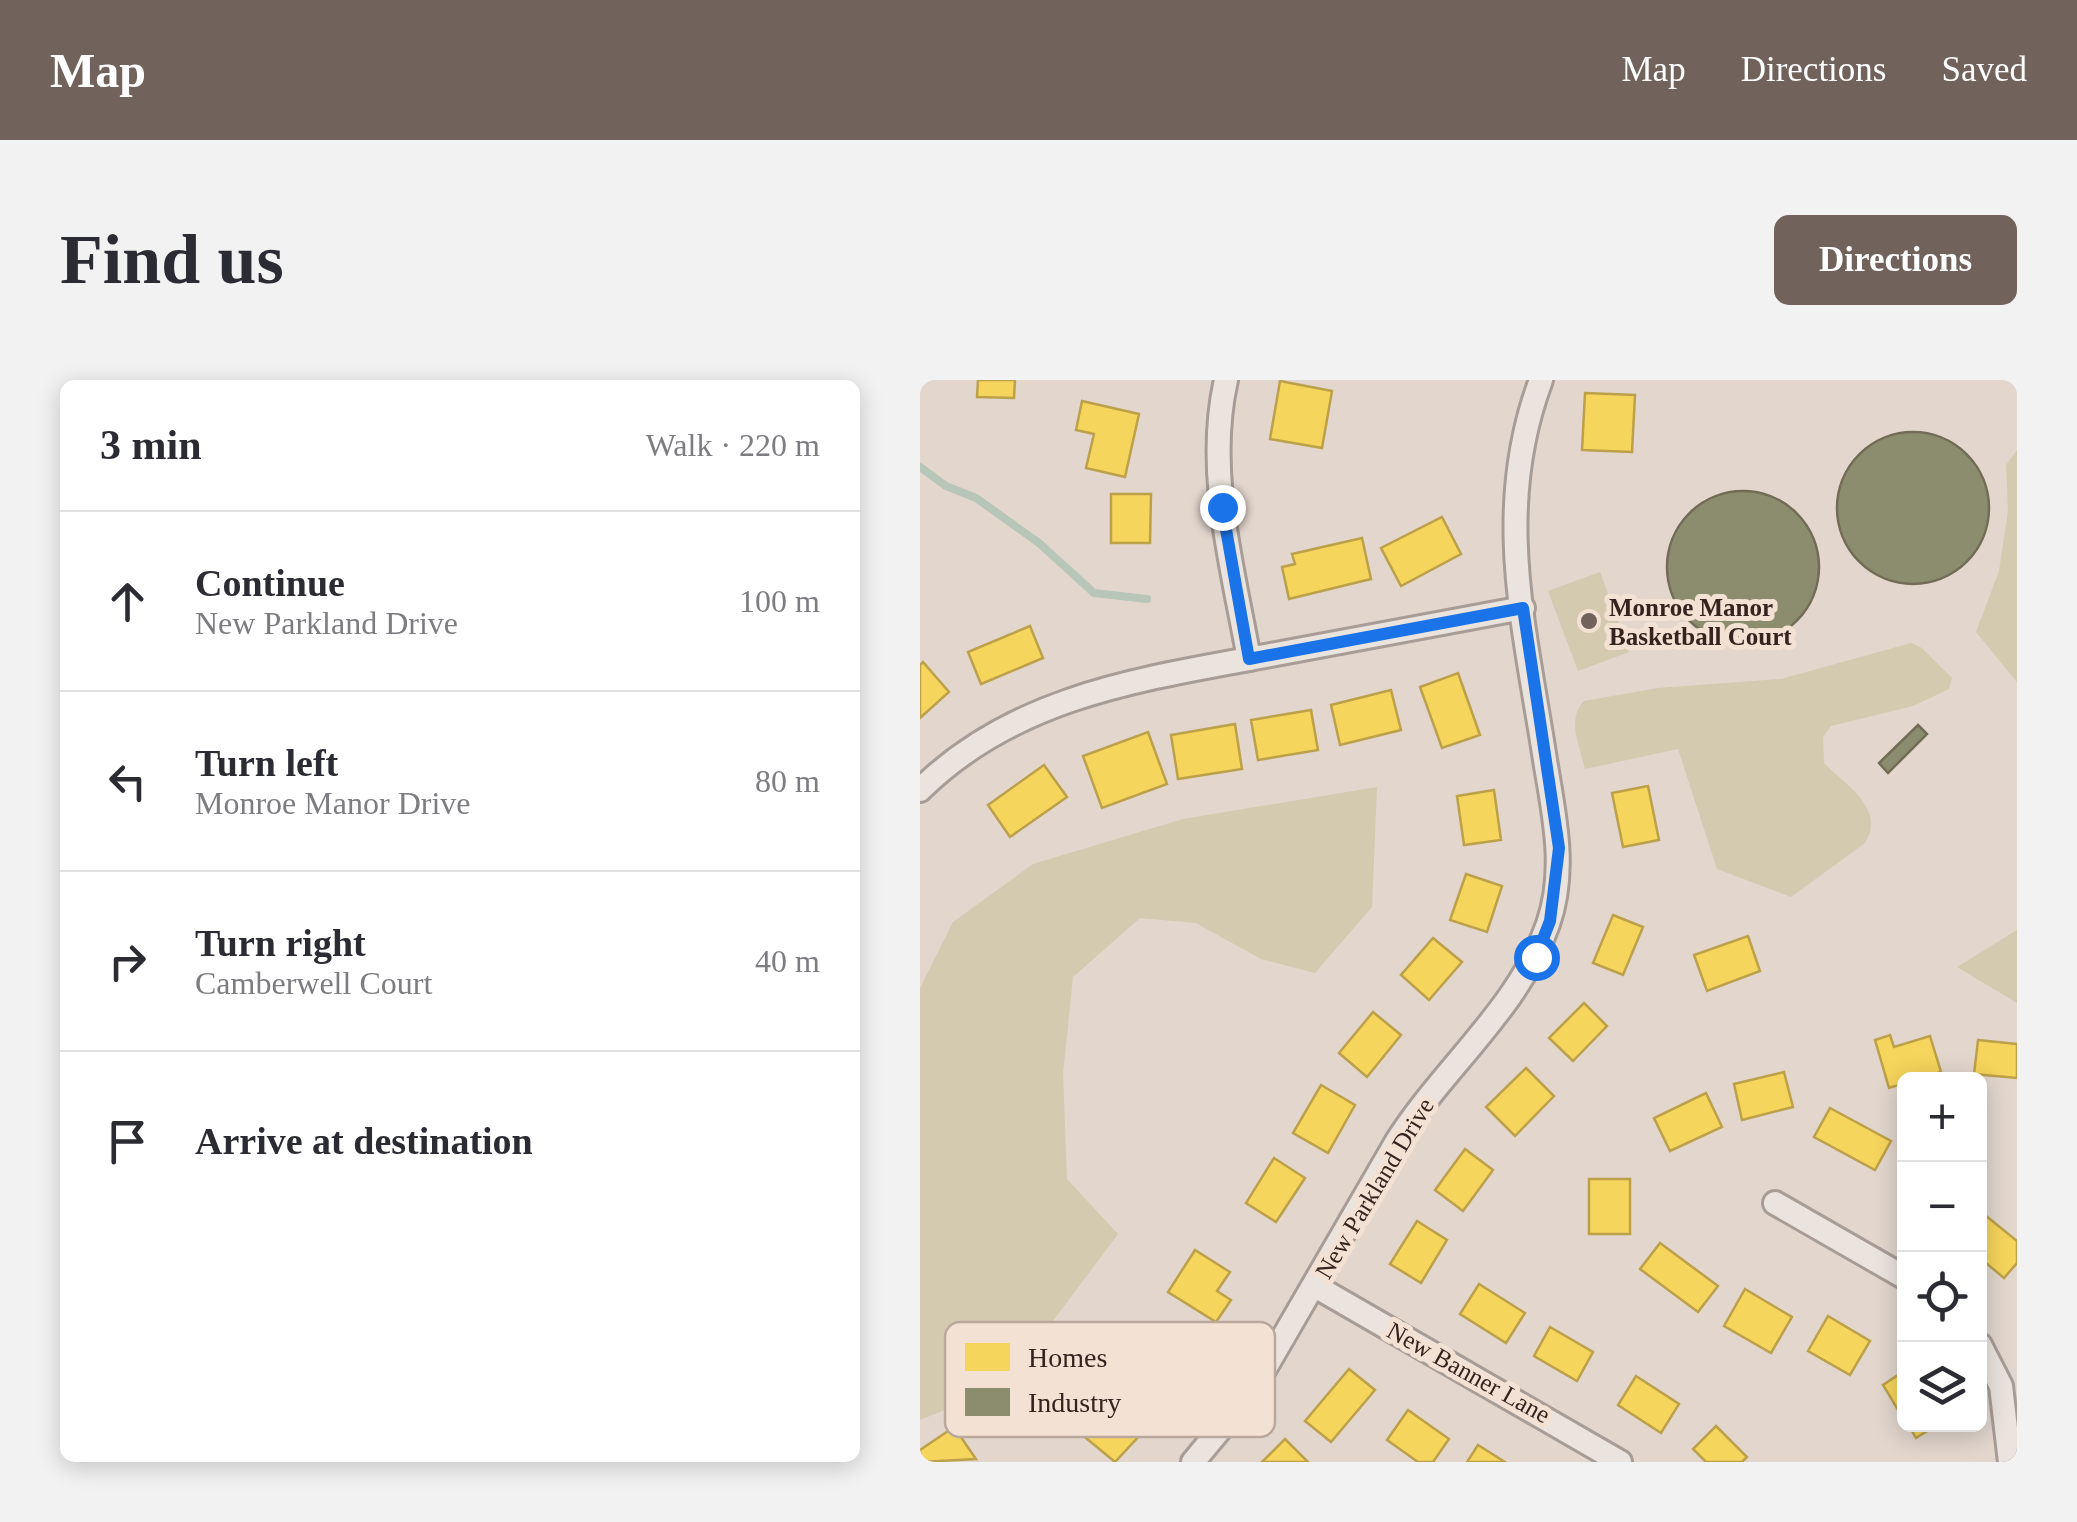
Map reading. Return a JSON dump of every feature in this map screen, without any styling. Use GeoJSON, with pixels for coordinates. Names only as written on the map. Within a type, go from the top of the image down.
{"type":"FeatureCollection","features":[{"type":"Feature","properties":{"kind":"street"},"geometry":{"type":"LineString","coordinates":[[1226,380],[1219,440],[1222,507],[1249,659]]}},
{"type":"Feature","properties":{"kind":"street","name":"New Parkland Drive"},"geometry":{"type":"LineString","coordinates":[[1275,1354],[1397,1140],[1515,991],[1536,957],[1550,921],[1559,848],[1512,535],[1520,454],[1541,380]]}},
{"type":"Feature","properties":{"kind":"street"},"geometry":{"type":"LineString","coordinates":[[920,790],[956,758],[1015,721],[1082,694],[1523,608]]}},
{"type":"Feature","properties":{"kind":"street"},"geometry":{"type":"LineString","coordinates":[[1775,1203],[1897,1273]]}},
{"type":"Feature","properties":{"kind":"street","name":"New Banner Lane"},"geometry":{"type":"LineString","coordinates":[[1316,1286],[1620,1462]]}},
{"type":"Feature","properties":{"kind":"street"},"geometry":{"type":"LineString","coordinates":[[1987,1359],[2001,1386],[2010,1462]]}},
{"type":"Feature","properties":{"kind":"street","name":"New Parkland Drive"},"geometry":{"type":"LineString","coordinates":[[1193,1462],[1214,1437]]}},
{"type":"Feature","properties":{"kind":"shaded area"},"geometry":{"type":"Polygon","coordinates":[[[2017,450],[2017,682],[1976,632],[1999,571],[2008,511],[2006,465],[2017,450]]]}},
{"type":"Feature","properties":{"kind":"shaded area","name":"Monroe Manor Basketball Court"},"geometry":{"type":"Polygon","coordinates":[[[1600,572],[1629,652],[1578,671],[1548,591],[1600,572]]]}},
{"type":"Feature","properties":{"kind":"shaded area"},"geometry":{"type":"Polygon","coordinates":[[[1911,643],[1922,648],[1952,678],[1949,689],[1913,706],[1831,726],[1823,737],[1824,763],[1861,799],[1871,819],[1870,831],[1865,843],[1791,897],[1717,869],[1678,749],[1585,769],[1575,724],[1584,701],[1658,688],[1781,679],[1911,643]]]}},
{"type":"Feature","properties":{"kind":"shaded area"},"geometry":{"type":"Polygon","coordinates":[[[1377,787],[1372,907],[1315,973],[1261,959],[1196,923],[1140,918],[1073,977],[1063,1074],[1067,1179],[1118,1234],[1052,1322],[945,1322],[945,1410],[920,1420],[920,988],[953,922],[1033,864],[1183,819],[1377,787]]]}},
{"type":"Feature","properties":{"kind":"shaded area"},"geometry":{"type":"Polygon","coordinates":[[[2017,930],[2017,1003],[1957,967],[2017,930]]]}},
{"type":"Feature","properties":{"kind":"building: Homes"},"geometry":{"type":"Polygon","coordinates":[[[978,380],[1015,380],[1014,398],[977,397],[978,380]]]}},
{"type":"Feature","properties":{"kind":"building: Homes"},"geometry":{"type":"Polygon","coordinates":[[[1280,381],[1332,391],[1322,448],[1270,439],[1280,381]]]}},
{"type":"Feature","properties":{"kind":"building: Homes"},"geometry":{"type":"Polygon","coordinates":[[[1585,393],[1635,395],[1632,452],[1582,450],[1585,393]]]}},
{"type":"Feature","properties":{"kind":"building: Homes"},"geometry":{"type":"Polygon","coordinates":[[[1082,401],[1139,414],[1125,477],[1086,468],[1094,434],[1076,430],[1082,401]]]}},
{"type":"Feature","properties":{"kind":"building: Homes"},"geometry":{"type":"Polygon","coordinates":[[[1111,494],[1151,494],[1150,543],[1111,543],[1111,494]]]}},
{"type":"Feature","properties":{"kind":"building: Homes"},"geometry":{"type":"Polygon","coordinates":[[[1442,517],[1461,554],[1401,586],[1381,548],[1442,517]]]}},
{"type":"Feature","properties":{"kind":"building: Homes"},"geometry":{"type":"Polygon","coordinates":[[[1362,538],[1371,579],[1289,599],[1282,567],[1295,564],[1292,554],[1362,538]]]}},
{"type":"Feature","properties":{"kind":"building: Homes"},"geometry":{"type":"Polygon","coordinates":[[[1030,626],[1043,658],[981,684],[968,652],[1030,626]]]}},
{"type":"Feature","properties":{"kind":"building: Homes"},"geometry":{"type":"Polygon","coordinates":[[[923,662],[949,692],[920,718],[920,665],[923,662]]]}},
{"type":"Feature","properties":{"kind":"building: Homes"},"geometry":{"type":"Polygon","coordinates":[[[1458,673],[1480,735],[1442,748],[1420,687],[1458,673]]]}},
{"type":"Feature","properties":{"kind":"building: Homes"},"geometry":{"type":"Polygon","coordinates":[[[1391,690],[1401,730],[1340,745],[1331,705],[1391,690]]]}},
{"type":"Feature","properties":{"kind":"building: Homes"},"geometry":{"type":"Polygon","coordinates":[[[1311,710],[1318,750],[1258,760],[1251,720],[1311,710]]]}},
{"type":"Feature","properties":{"kind":"building: Homes"},"geometry":{"type":"Polygon","coordinates":[[[1235,724],[1242,769],[1178,779],[1171,735],[1235,724]]]}},
{"type":"Feature","properties":{"kind":"building: Homes"},"geometry":{"type":"Polygon","coordinates":[[[1148,732],[1167,784],[1102,808],[1083,756],[1148,732]]]}},
{"type":"Feature","properties":{"kind":"building: Homes"},"geometry":{"type":"Polygon","coordinates":[[[1044,765],[1067,797],[1010,837],[988,805],[1044,765]]]}},
{"type":"Feature","properties":{"kind":"building: Homes"},"geometry":{"type":"Polygon","coordinates":[[[1648,786],[1659,840],[1623,847],[1612,793],[1648,786]]]}},
{"type":"Feature","properties":{"kind":"building: Homes"},"geometry":{"type":"Polygon","coordinates":[[[1494,790],[1501,840],[1464,845],[1457,796],[1494,790]]]}},
{"type":"Feature","properties":{"kind":"building: Homes"},"geometry":{"type":"Polygon","coordinates":[[[1466,874],[1502,886],[1487,932],[1450,920],[1466,874]]]}},
{"type":"Feature","properties":{"kind":"building: Homes"},"geometry":{"type":"Polygon","coordinates":[[[1613,915],[1643,927],[1623,975],[1593,963],[1613,915]]]}},
{"type":"Feature","properties":{"kind":"building: Homes"},"geometry":{"type":"Polygon","coordinates":[[[1748,936],[1760,971],[1707,991],[1694,955],[1748,936]]]}},
{"type":"Feature","properties":{"kind":"building: Homes"},"geometry":{"type":"Polygon","coordinates":[[[1433,938],[1462,962],[1429,1000],[1401,975],[1433,938]]]}},
{"type":"Feature","properties":{"kind":"building: Homes"},"geometry":{"type":"Polygon","coordinates":[[[1584,1003],[1607,1026],[1573,1061],[1549,1038],[1584,1003]]]}},
{"type":"Feature","properties":{"kind":"building: Homes"},"geometry":{"type":"Polygon","coordinates":[[[1373,1012],[1401,1035],[1367,1077],[1339,1053],[1373,1012]]]}},
{"type":"Feature","properties":{"kind":"building: Homes"},"geometry":{"type":"Polygon","coordinates":[[[1890,1035],[1894,1047],[1930,1036],[1941,1072],[1897,1072],[1897,1086],[1889,1088],[1875,1040],[1890,1035]]]}},
{"type":"Feature","properties":{"kind":"building: Homes"},"geometry":{"type":"Polygon","coordinates":[[[1978,1040],[2017,1044],[2017,1078],[1974,1072],[1978,1040]]]}},
{"type":"Feature","properties":{"kind":"building: Homes"},"geometry":{"type":"Polygon","coordinates":[[[1526,1068],[1554,1096],[1515,1136],[1486,1107],[1526,1068]]]}},
{"type":"Feature","properties":{"kind":"building: Homes"},"geometry":{"type":"Polygon","coordinates":[[[1784,1072],[1793,1107],[1742,1120],[1734,1084],[1784,1072]]]}},
{"type":"Feature","properties":{"kind":"building: Homes"},"geometry":{"type":"Polygon","coordinates":[[[1321,1085],[1355,1105],[1328,1153],[1293,1133],[1321,1085]]]}},
{"type":"Feature","properties":{"kind":"building: Homes"},"geometry":{"type":"Polygon","coordinates":[[[1706,1093],[1722,1127],[1670,1151],[1654,1118],[1706,1093]]]}},
{"type":"Feature","properties":{"kind":"building: Homes"},"geometry":{"type":"Polygon","coordinates":[[[1830,1108],[1891,1141],[1875,1170],[1814,1137],[1830,1108]]]}},
{"type":"Feature","properties":{"kind":"building: Homes"},"geometry":{"type":"Polygon","coordinates":[[[1465,1149],[1493,1170],[1463,1211],[1435,1190],[1465,1149]]]}},
{"type":"Feature","properties":{"kind":"building: Homes"},"geometry":{"type":"Polygon","coordinates":[[[1274,1158],[1305,1178],[1276,1222],[1246,1203],[1274,1158]]]}},
{"type":"Feature","properties":{"kind":"building: Homes"},"geometry":{"type":"Polygon","coordinates":[[[1589,1179],[1630,1179],[1630,1234],[1589,1234],[1589,1179]]]}},
{"type":"Feature","properties":{"kind":"building: Homes"},"geometry":{"type":"Polygon","coordinates":[[[1987,1217],[2017,1241],[2017,1263],[2004,1278],[1987,1264],[1987,1217]]]}},
{"type":"Feature","properties":{"kind":"building: Homes"},"geometry":{"type":"Polygon","coordinates":[[[1417,1221],[1447,1240],[1421,1283],[1390,1264],[1417,1221]]]}},
{"type":"Feature","properties":{"kind":"building: Homes"},"geometry":{"type":"Polygon","coordinates":[[[1660,1243],[1718,1286],[1698,1312],[1640,1269],[1660,1243]]]}},
{"type":"Feature","properties":{"kind":"building: Homes"},"geometry":{"type":"Polygon","coordinates":[[[1195,1250],[1230,1272],[1217,1291],[1231,1300],[1216,1322],[1168,1292],[1195,1250]]]}},
{"type":"Feature","properties":{"kind":"building: Homes"},"geometry":{"type":"Polygon","coordinates":[[[1479,1284],[1525,1313],[1506,1343],[1460,1314],[1479,1284]]]}},
{"type":"Feature","properties":{"kind":"building: Homes"},"geometry":{"type":"Polygon","coordinates":[[[1745,1289],[1792,1317],[1771,1353],[1724,1326],[1745,1289]]]}},
{"type":"Feature","properties":{"kind":"building: Homes"},"geometry":{"type":"Polygon","coordinates":[[[1828,1316],[1870,1341],[1850,1375],[1808,1351],[1828,1316]]]}},
{"type":"Feature","properties":{"kind":"building: Homes"},"geometry":{"type":"Polygon","coordinates":[[[1550,1327],[1593,1352],[1577,1381],[1534,1356],[1550,1327]]]}},
{"type":"Feature","properties":{"kind":"building: Homes"},"geometry":{"type":"Polygon","coordinates":[[[1349,1369],[1375,1390],[1331,1442],[1305,1421],[1349,1369]]]}},
{"type":"Feature","properties":{"kind":"building: Homes"},"geometry":{"type":"Polygon","coordinates":[[[1636,1376],[1679,1404],[1661,1433],[1618,1405],[1636,1376]]]}},
{"type":"Feature","properties":{"kind":"building: Homes"},"geometry":{"type":"Polygon","coordinates":[[[1897,1376],[1897,1408],[1883,1385],[1897,1376]]]}},
{"type":"Feature","properties":{"kind":"building: Homes"},"geometry":{"type":"Polygon","coordinates":[[[1408,1410],[1449,1439],[1433,1462],[1418,1462],[1387,1440],[1408,1410]]]}},
{"type":"Feature","properties":{"kind":"building: Homes"},"geometry":{"type":"Polygon","coordinates":[[[1716,1426],[1747,1457],[1742,1462],[1706,1462],[1693,1449],[1716,1426]]]}},
{"type":"Feature","properties":{"kind":"building: Homes"},"geometry":{"type":"Polygon","coordinates":[[[945,1433],[945,1437],[961,1437],[976,1459],[920,1462],[920,1450],[945,1433]]]}},
{"type":"Feature","properties":{"kind":"building: Homes"},"geometry":{"type":"Polygon","coordinates":[[[1087,1437],[1138,1437],[1115,1462],[1087,1437]]]}},
{"type":"Feature","properties":{"kind":"building: Homes"},"geometry":{"type":"Polygon","coordinates":[[[1285,1439],[1308,1462],[1262,1462],[1285,1439]]]}},
{"type":"Feature","properties":{"kind":"building: Homes"},"geometry":{"type":"Polygon","coordinates":[[[1478,1445],[1505,1462],[1467,1462],[1478,1445]]]}},
{"type":"Feature","properties":{"kind":"building: Industry"},"geometry":{"type":"Polygon","coordinates":[[[1913,432],[1942,437],[1967,454],[1984,479],[1989,508],[1984,537],[1967,562],[1942,579],[1913,584],[1884,579],[1859,562],[1842,537],[1837,508],[1842,479],[1859,454],[1884,437],[1913,432]]]}},
{"type":"Feature","properties":{"kind":"building: Industry"},"geometry":{"type":"Polygon","coordinates":[[[1743,491],[1772,497],[1797,513],[1813,538],[1819,567],[1813,596],[1797,621],[1772,637],[1743,643],[1714,637],[1689,621],[1673,596],[1667,567],[1673,538],[1689,513],[1714,497],[1743,491]]]}},
{"type":"Feature","properties":{"kind":"building: Industry"},"geometry":{"type":"Polygon","coordinates":[[[1918,725],[1927,734],[1888,773],[1879,763],[1918,725]]]}},
{"type":"Feature","properties":{"kind":"waterway"},"geometry":{"type":"LineString","coordinates":[[920,467],[946,486],[976,498],[1039,543],[1094,593],[1147,599]]}},
{"type":"Feature","properties":{"kind":"place","name":"Monroe Manor Basketball Court"},"geometry":{"type":"Point","coordinates":[1589,621]}},
{"type":"Feature","properties":{"kind":"route"},"geometry":{"type":"LineString","coordinates":[[1222,507],[1249,659],[1523,608],[1559,848],[1550,921],[1536,957]]}}]}
